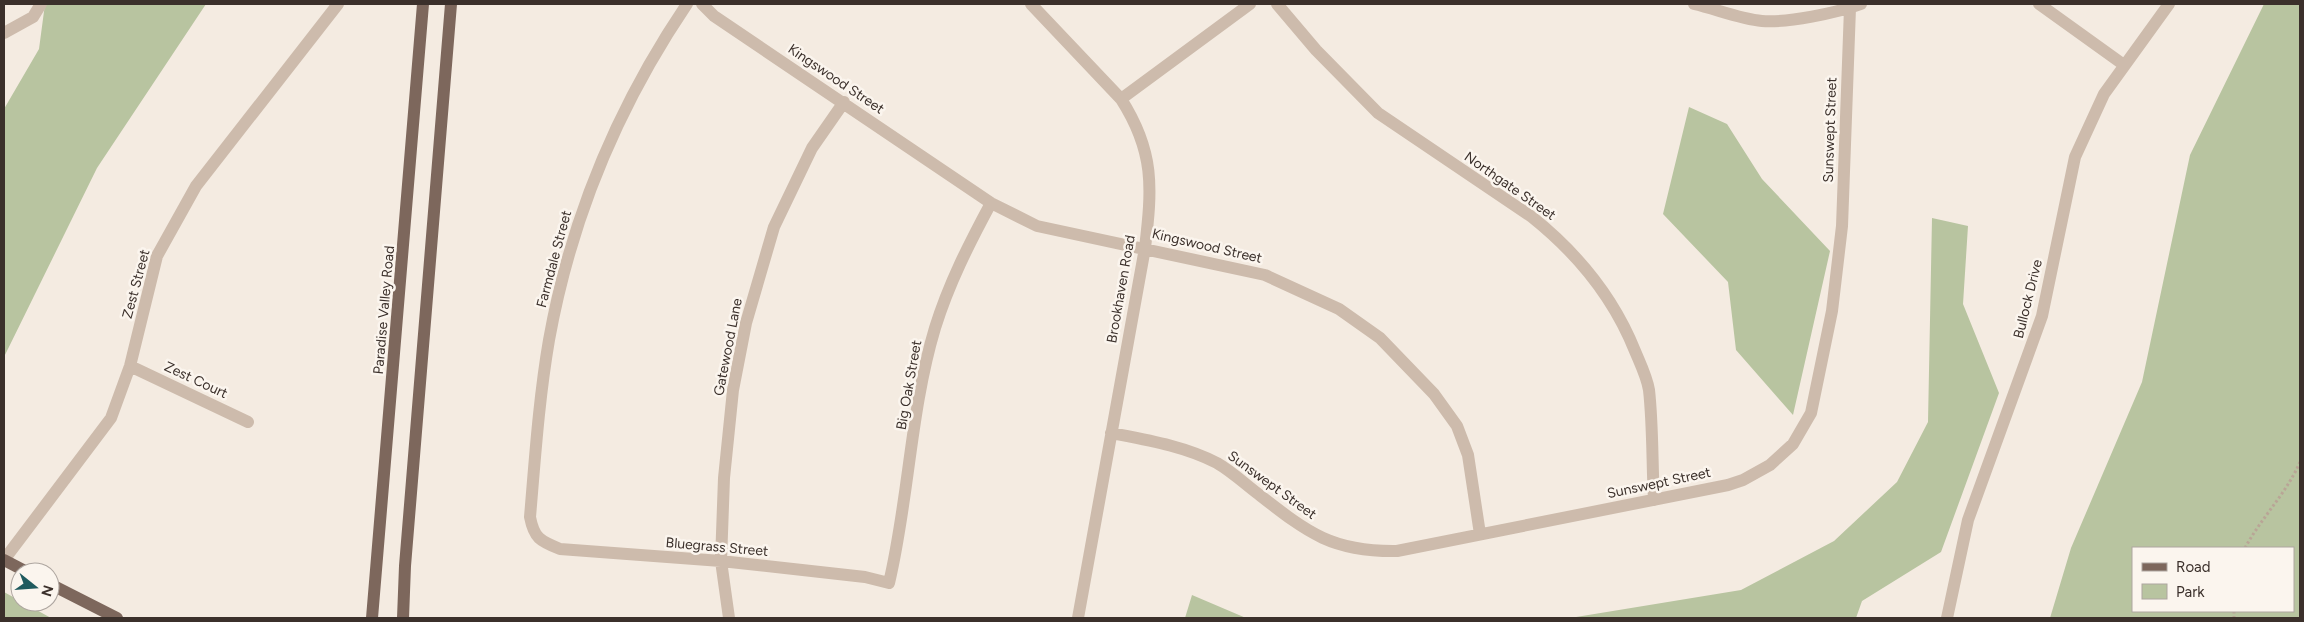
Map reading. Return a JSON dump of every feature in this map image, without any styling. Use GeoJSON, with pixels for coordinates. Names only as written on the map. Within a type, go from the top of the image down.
{"type":"FeatureCollection","features":[{"type":"Feature","properties":{"kind":"main road","name":"Paradise Valley Road"},"geometry":{"type":"LineString","coordinates":[[372,618],[423,4]]}},
{"type":"Feature","properties":{"kind":"main road"},"geometry":{"type":"LineString","coordinates":[[403,618],[405,566],[451,4]]}},
{"type":"Feature","properties":{"kind":"main road"},"geometry":{"type":"LineString","coordinates":[[60,589],[117,618]]}},
{"type":"Feature","properties":{"kind":"street"},"geometry":{"type":"LineString","coordinates":[[4,33],[33,18],[42,4]]}},
{"type":"Feature","properties":{"kind":"street","name":"Zest Street"},"geometry":{"type":"LineString","coordinates":[[4,560],[111,418],[130,366],[157,256],[196,186],[338,4]]}},
{"type":"Feature","properties":{"kind":"street","name":"Farmdale Street"},"geometry":{"type":"LineString","coordinates":[[543,542],[533,532],[530,516],[542,386],[566,265],[590,189],[622,114],[666,36],[687,4]]}},
{"type":"Feature","properties":{"kind":"street","name":"Kingswood Street"},"geometry":{"type":"LineString","coordinates":[[702,4],[714,16],[991,203],[1037,226],[1265,275],[1339,309],[1380,338],[1434,394],[1457,426],[1468,455],[1480,534]]}},
{"type":"Feature","properties":{"kind":"street","name":"Brookhaven Road"},"geometry":{"type":"LineString","coordinates":[[1031,4],[1121,99],[1132,116],[1144,145],[1150,177],[1151,195],[1145,248],[1078,618]]}},
{"type":"Feature","properties":{"kind":"street"},"geometry":{"type":"LineString","coordinates":[[1121,99],[1250,4]]}},
{"type":"Feature","properties":{"kind":"street","name":"Northgate Street"},"geometry":{"type":"LineString","coordinates":[[1277,4],[1316,50],[1378,113],[1532,217],[1552,234],[1589,272],[1605,294],[1631,339],[1649,389],[1654,500]]}},
{"type":"Feature","properties":{"kind":"street"},"geometry":{"type":"LineString","coordinates":[[1694,4],[1761,21],[1784,20],[1855,6]]}},
{"type":"Feature","properties":{"kind":"street"},"geometry":{"type":"LineString","coordinates":[[2039,4],[2124,64]]}},
{"type":"Feature","properties":{"kind":"street","name":"Bullock Drive"},"geometry":{"type":"LineString","coordinates":[[1947,618],[1968,520],[2042,316],[2076,156],[2104,94],[2169,4]]}},
{"type":"Feature","properties":{"kind":"street","name":"Sunswept Street"},"geometry":{"type":"LineString","coordinates":[[1111,433],[1192,450],[1219,464],[1304,530],[1341,546],[1376,551],[1398,551],[1654,500],[1728,484],[1757,473],[1776,460],[1793,444],[1811,413],[1832,311],[1842,226],[1855,6]]}},
{"type":"Feature","properties":{"kind":"street","name":"Gatewood Lane"},"geometry":{"type":"LineString","coordinates":[[729,618],[721,561],[724,478],[732,397],[746,323],[774,227],[812,148],[844,102]]}},
{"type":"Feature","properties":{"kind":"street","name":"Big Oak Street"},"geometry":{"type":"LineString","coordinates":[[889,583],[896,553],[923,379],[935,329],[957,266],[991,203]]}},
{"type":"Feature","properties":{"kind":"street","name":"Zest Court"},"geometry":{"type":"LineString","coordinates":[[130,366],[248,422]]}},
{"type":"Feature","properties":{"kind":"street","name":"Bluegrass Street"},"geometry":{"type":"LineString","coordinates":[[543,542],[560,549],[721,561],[865,577],[889,583]]}},
{"type":"Feature","properties":{"kind":"path"},"geometry":{"type":"LineString","coordinates":[[2246,547],[2257,526],[2291,483],[2300,462]]}},
{"type":"Feature","properties":{"kind":"green space"},"geometry":{"type":"Polygon","coordinates":[[[45,4],[206,4],[97,168],[4,357],[4,109],[39,49],[45,4]]]}},
{"type":"Feature","properties":{"kind":"green space"},"geometry":{"type":"Polygon","coordinates":[[[2264,4],[2300,4],[2300,618],[2050,618],[2071,548],[2142,382],[2190,155],[2264,4]]]}},
{"type":"Feature","properties":{"kind":"green space"},"geometry":{"type":"Polygon","coordinates":[[[1689,107],[1727,124],[1762,179],[1830,251],[1793,415],[1736,350],[1728,282],[1663,214],[1689,107]]]}},
{"type":"Feature","properties":{"kind":"green space"},"geometry":{"type":"Polygon","coordinates":[[[1932,218],[1968,226],[1963,304],[1999,393],[1941,552],[1862,601],[1856,618],[1570,618],[1741,590],[1834,541],[1897,482],[1928,422],[1932,218]]]}},
{"type":"Feature","properties":{"kind":"green space"},"geometry":{"type":"Polygon","coordinates":[[[4,592],[10,595],[10,612],[40,612],[51,618],[4,618],[4,592]]]}},
{"type":"Feature","properties":{"kind":"green space"},"geometry":{"type":"Polygon","coordinates":[[[1192,595],[1246,618],[1185,618],[1192,595]]]}}]}
